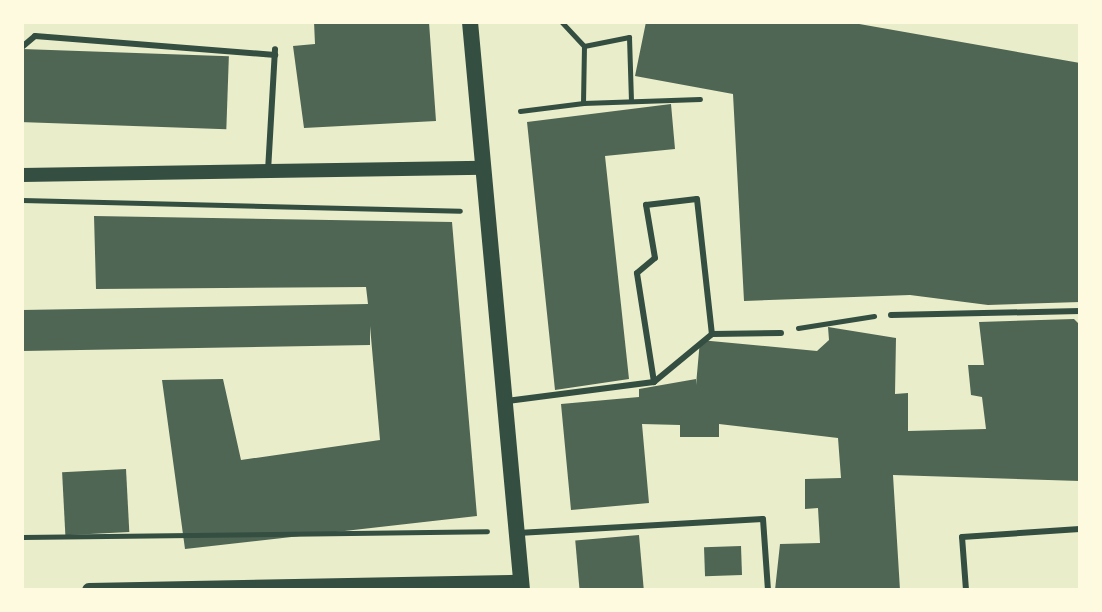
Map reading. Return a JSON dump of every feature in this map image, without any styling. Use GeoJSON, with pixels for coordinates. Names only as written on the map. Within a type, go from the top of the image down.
{"type":"FeatureCollection","features":[{"type":"Feature","properties":{"kind":"main road"},"geometry":{"type":"LineString","coordinates":[[470,22],[522,586]]}},
{"type":"Feature","properties":{"kind":"street"},"geometry":{"type":"LineString","coordinates":[[22,175],[484,168]]}},
{"type":"Feature","properties":{"kind":"street"},"geometry":{"type":"LineString","coordinates":[[89,590],[522,586]]}},
{"type":"Feature","properties":{"kind":"lane"},"geometry":{"type":"LineString","coordinates":[[22,47],[35,36],[275,52],[268,171]]}},
{"type":"Feature","properties":{"kind":"lane"},"geometry":{"type":"LineString","coordinates":[[654,382],[637,273],[655,258],[646,205],[697,199],[712,334]]}},
{"type":"Feature","properties":{"kind":"lane"},"geometry":{"type":"LineString","coordinates":[[891,315],[1080,311]]}},
{"type":"Feature","properties":{"kind":"lane"},"geometry":{"type":"LineString","coordinates":[[504,401],[654,382],[712,334],[781,333]]}},
{"type":"Feature","properties":{"kind":"lane"},"geometry":{"type":"LineString","coordinates":[[518,533],[763,519],[768,590]]}},
{"type":"Feature","properties":{"kind":"lane"},"geometry":{"type":"LineString","coordinates":[[966,590],[962,537],[1080,529]]}},
{"type":"Feature","properties":{"kind":"path"},"geometry":{"type":"LineString","coordinates":[[562,22],[584,46],[583,103]]}},
{"type":"Feature","properties":{"kind":"path"},"geometry":{"type":"LineString","coordinates":[[584,46],[629,37],[631,101]]}},
{"type":"Feature","properties":{"kind":"path"},"geometry":{"type":"LineString","coordinates":[[520,111],[583,103],[700,99]]}},
{"type":"Feature","properties":{"kind":"path"},"geometry":{"type":"LineString","coordinates":[[22,200],[460,211]]}},
{"type":"Feature","properties":{"kind":"path"},"geometry":{"type":"LineString","coordinates":[[781,333],[827,320],[891,315]]}},
{"type":"Feature","properties":{"kind":"path"},"geometry":{"type":"LineString","coordinates":[[22,537],[487,531]]}},
{"type":"Feature","properties":{"kind":"building"},"geometry":{"type":"Polygon","coordinates":[[[314,22],[429,22],[436,121],[304,128],[293,46],[315,44],[314,22]]]}},
{"type":"Feature","properties":{"kind":"building"},"geometry":{"type":"Polygon","coordinates":[[[646,22],[848,22],[1080,63],[1080,302],[988,305],[910,295],[744,301],[733,94],[635,76],[646,22]]]}},
{"type":"Feature","properties":{"kind":"building"},"geometry":{"type":"Polygon","coordinates":[[[22,49],[229,56],[226,129],[22,122],[22,49]]]}},
{"type":"Feature","properties":{"kind":"building"},"geometry":{"type":"Polygon","coordinates":[[[671,104],[675,149],[605,156],[629,379],[555,390],[527,122],[671,104]]]}},
{"type":"Feature","properties":{"kind":"building"},"geometry":{"type":"Polygon","coordinates":[[[94,216],[452,222],[477,516],[185,549],[162,380],[223,379],[241,460],[380,440],[370,326],[370,345],[22,351],[22,310],[368,304],[366,287],[96,289],[94,216]]]}},
{"type":"Feature","properties":{"kind":"building"},"geometry":{"type":"Polygon","coordinates":[[[1074,319],[1080,325],[1080,481],[893,475],[900,590],[775,590],[780,544],[820,543],[818,508],[805,509],[805,479],[841,478],[838,438],[719,424],[719,437],[680,437],[680,425],[642,424],[649,503],[571,510],[561,404],[639,397],[639,389],[696,379],[696,385],[700,340],[817,351],[829,340],[828,327],[896,338],[895,394],[908,393],[908,431],[986,429],[982,397],[971,395],[968,365],[984,365],[979,322],[1074,319]]]}},
{"type":"Feature","properties":{"kind":"building"},"geometry":{"type":"Polygon","coordinates":[[[126,469],[129,532],[65,535],[62,472],[126,469]]]}},
{"type":"Feature","properties":{"kind":"building"},"geometry":{"type":"Polygon","coordinates":[[[639,535],[644,590],[580,590],[575,541],[639,535]]]}},
{"type":"Feature","properties":{"kind":"building"},"geometry":{"type":"Polygon","coordinates":[[[741,546],[742,575],[705,576],[704,547],[741,546]]]}}]}
